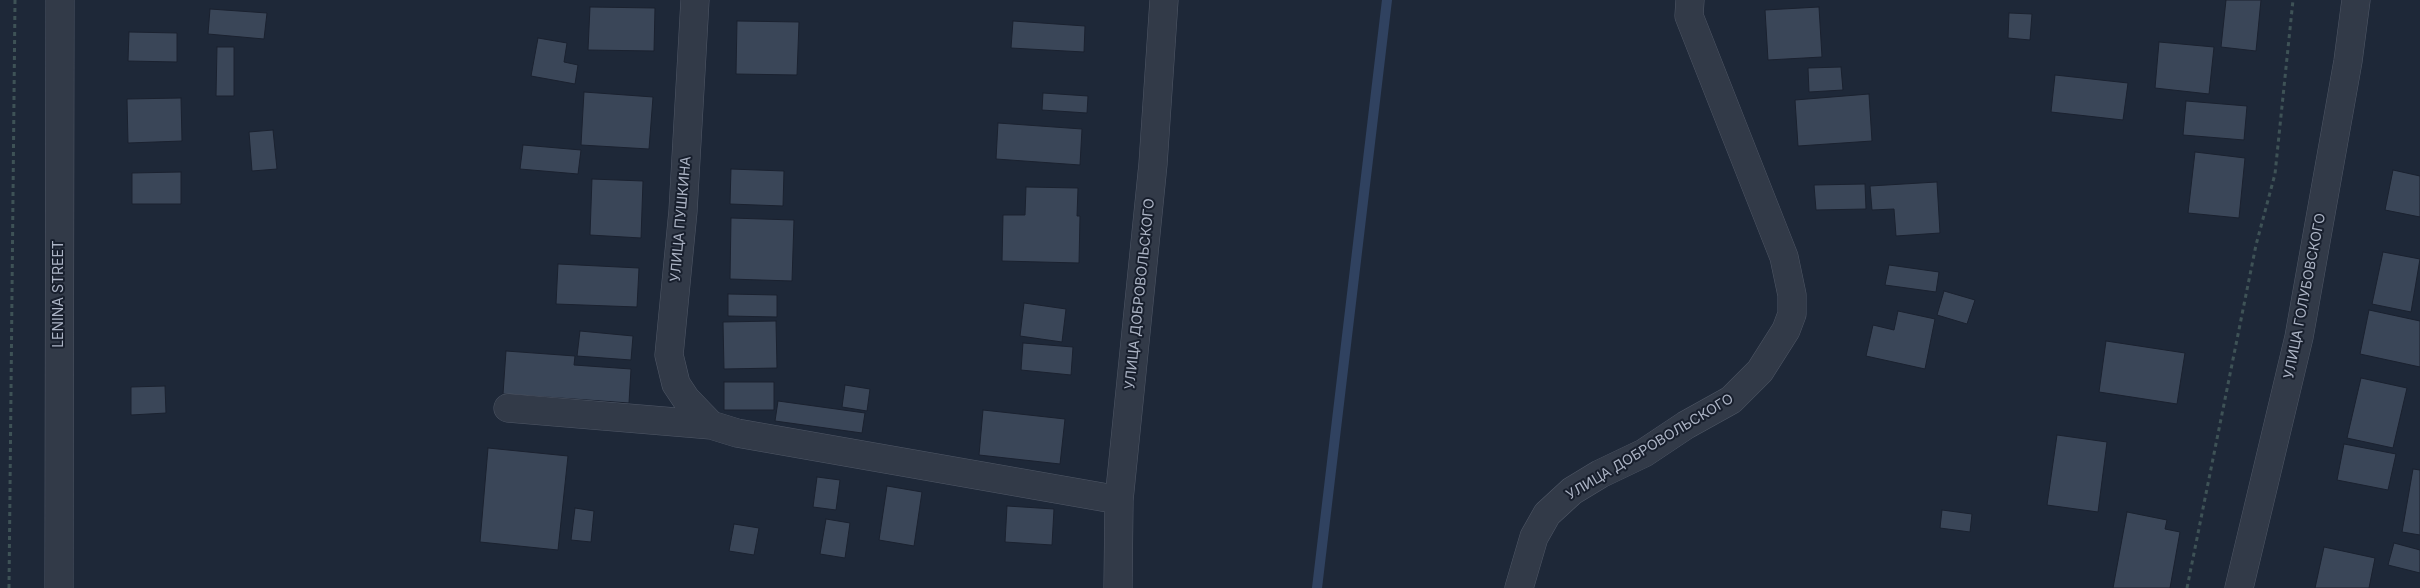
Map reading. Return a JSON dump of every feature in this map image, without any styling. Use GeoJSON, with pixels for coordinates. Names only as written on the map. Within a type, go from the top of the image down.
{"type":"FeatureCollection","features":[{"type":"Feature","properties":{"kind":"street","name":"LENINA STREET"},"geometry":{"type":"LineString","coordinates":[[59,588],[60,0]]}},
{"type":"Feature","properties":{"kind":"street","name":"УЛИЦА ПУШКИНА"},"geometry":{"type":"LineString","coordinates":[[695,0],[683,211],[670,355],[676,384],[686,399],[711,425]]}},
{"type":"Feature","properties":{"kind":"street","name":"УЛИЦА ДОБРОВОЛЬСКОГО"},"geometry":{"type":"LineString","coordinates":[[1118,588],[1119,500],[1153,164],[1164,0]]}},
{"type":"Feature","properties":{"kind":"street","name":"УЛИЦА ДОБРОВОЛЬСКОГО"},"geometry":{"type":"LineString","coordinates":[[1519,588],[1534,537],[1547,514],[1572,491],[1600,474],[1644,453],[1686,425],[1731,400],[1760,371],[1786,330],[1792,314],[1792,295],[1784,257],[1689,16],[1690,0]]}},
{"type":"Feature","properties":{"kind":"street","name":"УЛИЦА ГОЛУБОВСКОГО"},"geometry":{"type":"LineString","coordinates":[[2239,588],[2299,337],[2348,61],[2356,0]]}},
{"type":"Feature","properties":{"kind":"street"},"geometry":{"type":"LineString","coordinates":[[508,408],[711,425],[737,433],[1119,500]]}},
{"type":"Feature","properties":{"kind":"path"},"geometry":{"type":"LineString","coordinates":[[9,588],[15,0]]}},
{"type":"Feature","properties":{"kind":"path"},"geometry":{"type":"LineString","coordinates":[[2187,588],[2256,245],[2275,174],[2292,0]]}},
{"type":"Feature","properties":{"kind":"building"},"geometry":{"type":"Polygon","coordinates":[[[2226,0],[2261,0],[2256,51],[2221,47],[2226,0]]]}},
{"type":"Feature","properties":{"kind":"building"},"geometry":{"type":"Polygon","coordinates":[[[590,7],[655,8],[654,51],[588,50],[590,7]]]}},
{"type":"Feature","properties":{"kind":"building"},"geometry":{"type":"Polygon","coordinates":[[[1819,7],[1822,57],[1768,60],[1765,10],[1819,7]]]}},
{"type":"Feature","properties":{"kind":"building"},"geometry":{"type":"Polygon","coordinates":[[[210,9],[267,13],[264,39],[208,34],[210,9]]]}},
{"type":"Feature","properties":{"kind":"building"},"geometry":{"type":"Polygon","coordinates":[[[2009,13],[2032,14],[2030,40],[2008,38],[2009,13]]]}},
{"type":"Feature","properties":{"kind":"building"},"geometry":{"type":"Polygon","coordinates":[[[737,21],[799,22],[797,75],[736,74],[737,21]]]}},
{"type":"Feature","properties":{"kind":"building"},"geometry":{"type":"Polygon","coordinates":[[[1013,21],[1085,26],[1084,52],[1011,48],[1013,21]]]}},
{"type":"Feature","properties":{"kind":"building"},"geometry":{"type":"Polygon","coordinates":[[[129,32],[177,33],[177,62],[128,61],[129,32]]]}},
{"type":"Feature","properties":{"kind":"building"},"geometry":{"type":"Polygon","coordinates":[[[538,38],[567,43],[564,62],[578,65],[575,84],[531,76],[538,38]]]}},
{"type":"Feature","properties":{"kind":"building"},"geometry":{"type":"Polygon","coordinates":[[[2159,42],[2214,47],[2209,94],[2155,88],[2159,42]]]}},
{"type":"Feature","properties":{"kind":"building"},"geometry":{"type":"Polygon","coordinates":[[[217,47],[234,47],[234,96],[216,96],[217,47]]]}},
{"type":"Feature","properties":{"kind":"building"},"geometry":{"type":"Polygon","coordinates":[[[1841,67],[1843,90],[1809,92],[1808,68],[1841,67]]]}},
{"type":"Feature","properties":{"kind":"building"},"geometry":{"type":"Polygon","coordinates":[[[2055,75],[2128,83],[2123,120],[2051,112],[2055,75]]]}},
{"type":"Feature","properties":{"kind":"building"},"geometry":{"type":"Polygon","coordinates":[[[584,92],[653,97],[649,149],[581,145],[584,92]]]}},
{"type":"Feature","properties":{"kind":"building"},"geometry":{"type":"Polygon","coordinates":[[[1043,93],[1088,96],[1087,113],[1042,110],[1043,93]]]}},
{"type":"Feature","properties":{"kind":"building"},"geometry":{"type":"Polygon","coordinates":[[[1869,94],[1872,141],[1798,146],[1795,100],[1869,94]]]}},
{"type":"Feature","properties":{"kind":"building"},"geometry":{"type":"Polygon","coordinates":[[[181,98],[182,141],[128,143],[127,99],[181,98]]]}},
{"type":"Feature","properties":{"kind":"building"},"geometry":{"type":"Polygon","coordinates":[[[2186,101],[2247,106],[2244,140],[2183,135],[2186,101]]]}},
{"type":"Feature","properties":{"kind":"building"},"geometry":{"type":"Polygon","coordinates":[[[998,123],[1082,129],[1080,165],[996,159],[998,123]]]}},
{"type":"Feature","properties":{"kind":"building"},"geometry":{"type":"Polygon","coordinates":[[[273,130],[277,169],[252,171],[249,132],[273,130]]]}},
{"type":"Feature","properties":{"kind":"building"},"geometry":{"type":"Polygon","coordinates":[[[523,145],[581,150],[578,174],[520,169],[523,145]]]}},
{"type":"Feature","properties":{"kind":"building"},"geometry":{"type":"Polygon","coordinates":[[[2195,152],[2245,158],[2239,218],[2188,213],[2195,152]]]}},
{"type":"Feature","properties":{"kind":"building"},"geometry":{"type":"Polygon","coordinates":[[[731,169],[784,171],[783,206],[730,204],[731,169]]]}},
{"type":"Feature","properties":{"kind":"building"},"geometry":{"type":"Polygon","coordinates":[[[2393,170],[2420,176],[2420,217],[2385,210],[2393,170]]]}},
{"type":"Feature","properties":{"kind":"building"},"geometry":{"type":"Polygon","coordinates":[[[181,172],[181,204],[132,204],[132,173],[181,172]]]}},
{"type":"Feature","properties":{"kind":"building"},"geometry":{"type":"Polygon","coordinates":[[[592,179],[643,181],[641,238],[590,235],[592,179]]]}},
{"type":"Feature","properties":{"kind":"building"},"geometry":{"type":"Polygon","coordinates":[[[1937,182],[1940,233],[1896,236],[1894,209],[1872,210],[1870,186],[1937,182]]]}},
{"type":"Feature","properties":{"kind":"building"},"geometry":{"type":"Polygon","coordinates":[[[1865,184],[1866,209],[1816,210],[1814,185],[1865,184]]]}},
{"type":"Feature","properties":{"kind":"building"},"geometry":{"type":"Polygon","coordinates":[[[1026,187],[1078,188],[1077,216],[1080,216],[1079,263],[1002,261],[1003,215],[1025,215],[1026,187]]]}},
{"type":"Feature","properties":{"kind":"building"},"geometry":{"type":"Polygon","coordinates":[[[731,218],[794,220],[792,281],[730,279],[731,218]]]}},
{"type":"Feature","properties":{"kind":"building"},"geometry":{"type":"Polygon","coordinates":[[[2383,252],[2420,259],[2411,312],[2372,304],[2383,252]]]}},
{"type":"Feature","properties":{"kind":"building"},"geometry":{"type":"Polygon","coordinates":[[[558,264],[639,268],[637,307],[556,304],[558,264]]]}},
{"type":"Feature","properties":{"kind":"building"},"geometry":{"type":"Polygon","coordinates":[[[1889,265],[1939,272],[1936,292],[1885,285],[1889,265]]]}},
{"type":"Feature","properties":{"kind":"building"},"geometry":{"type":"Polygon","coordinates":[[[1944,291],[1975,300],[1967,324],[1937,315],[1944,291]]]}},
{"type":"Feature","properties":{"kind":"building"},"geometry":{"type":"Polygon","coordinates":[[[728,294],[777,295],[777,317],[728,316],[728,294]]]}},
{"type":"Feature","properties":{"kind":"building"},"geometry":{"type":"Polygon","coordinates":[[[1024,303],[1066,309],[1062,342],[1020,336],[1024,303]]]}},
{"type":"Feature","properties":{"kind":"building"},"geometry":{"type":"Polygon","coordinates":[[[2369,310],[2420,321],[2420,367],[2360,354],[2369,310]]]}},
{"type":"Feature","properties":{"kind":"building"},"geometry":{"type":"Polygon","coordinates":[[[1898,311],[1935,319],[1925,369],[1866,356],[1873,325],[1894,330],[1898,311]]]}},
{"type":"Feature","properties":{"kind":"building"},"geometry":{"type":"Polygon","coordinates":[[[776,321],[777,368],[724,369],[723,322],[776,321]]]}},
{"type":"Feature","properties":{"kind":"building"},"geometry":{"type":"Polygon","coordinates":[[[580,331],[633,336],[631,360],[577,356],[580,331]]]}},
{"type":"Feature","properties":{"kind":"building"},"geometry":{"type":"Polygon","coordinates":[[[2106,341],[2185,353],[2177,404],[2099,392],[2106,341]]]}},
{"type":"Feature","properties":{"kind":"building"},"geometry":{"type":"Polygon","coordinates":[[[1023,343],[1073,347],[1071,375],[1021,370],[1023,343]]]}},
{"type":"Feature","properties":{"kind":"building"},"geometry":{"type":"Polygon","coordinates":[[[506,351],[575,356],[574,365],[631,369],[629,403],[503,394],[506,351]]]}},
{"type":"Feature","properties":{"kind":"building"},"geometry":{"type":"Polygon","coordinates":[[[2361,378],[2407,388],[2393,448],[2347,438],[2361,378]]]}},
{"type":"Feature","properties":{"kind":"building"},"geometry":{"type":"Polygon","coordinates":[[[724,382],[774,382],[774,410],[724,410],[724,382]]]}},
{"type":"Feature","properties":{"kind":"building"},"geometry":{"type":"Polygon","coordinates":[[[845,385],[870,389],[867,411],[842,407],[845,385]]]}},
{"type":"Feature","properties":{"kind":"building"},"geometry":{"type":"Polygon","coordinates":[[[165,386],[166,413],[131,415],[131,387],[165,386]]]}},
{"type":"Feature","properties":{"kind":"building"},"geometry":{"type":"Polygon","coordinates":[[[778,401],[865,413],[862,433],[775,421],[778,401]]]}},
{"type":"Feature","properties":{"kind":"building"},"geometry":{"type":"Polygon","coordinates":[[[983,410],[1065,419],[1060,464],[979,455],[983,410]]]}},
{"type":"Feature","properties":{"kind":"building"},"geometry":{"type":"Polygon","coordinates":[[[2057,435],[2107,442],[2098,512],[2047,505],[2057,435]]]}},
{"type":"Feature","properties":{"kind":"building"},"geometry":{"type":"Polygon","coordinates":[[[2344,444],[2396,454],[2388,490],[2337,480],[2344,444]]]}},
{"type":"Feature","properties":{"kind":"building"},"geometry":{"type":"Polygon","coordinates":[[[488,448],[568,456],[558,550],[480,542],[488,448]]]}},
{"type":"Feature","properties":{"kind":"building"},"geometry":{"type":"Polygon","coordinates":[[[2413,469],[2420,470],[2420,535],[2402,532],[2413,469]]]}},
{"type":"Feature","properties":{"kind":"building"},"geometry":{"type":"Polygon","coordinates":[[[817,477],[840,480],[836,510],[813,507],[817,477]]]}},
{"type":"Feature","properties":{"kind":"building"},"geometry":{"type":"Polygon","coordinates":[[[887,486],[922,492],[914,546],[879,540],[887,486]]]}},
{"type":"Feature","properties":{"kind":"building"},"geometry":{"type":"Polygon","coordinates":[[[1007,506],[1054,509],[1052,545],[1005,542],[1007,506]]]}},
{"type":"Feature","properties":{"kind":"building"},"geometry":{"type":"Polygon","coordinates":[[[575,508],[594,511],[591,542],[571,540],[575,508]]]}},
{"type":"Feature","properties":{"kind":"building"},"geometry":{"type":"Polygon","coordinates":[[[1942,510],[1972,514],[1970,532],[1940,528],[1942,510]]]}},
{"type":"Feature","properties":{"kind":"building"},"geometry":{"type":"Polygon","coordinates":[[[2127,512],[2167,520],[2165,529],[2180,532],[2170,588],[2113,588],[2127,512]]]}},
{"type":"Feature","properties":{"kind":"building"},"geometry":{"type":"Polygon","coordinates":[[[826,519],[850,523],[845,558],[820,554],[826,519]]]}},
{"type":"Feature","properties":{"kind":"building"},"geometry":{"type":"Polygon","coordinates":[[[734,524],[759,528],[754,555],[729,551],[734,524]]]}},
{"type":"Feature","properties":{"kind":"building"},"geometry":{"type":"Polygon","coordinates":[[[2394,543],[2420,550],[2420,573],[2388,565],[2394,543]]]}},
{"type":"Feature","properties":{"kind":"building"},"geometry":{"type":"Polygon","coordinates":[[[2324,547],[2375,558],[2369,588],[2315,588],[2324,547]]]}},
{"type":"Feature","properties":{"kind":"waterway"},"geometry":{"type":"LineString","coordinates":[[1317,588],[1387,0]]}}]}
